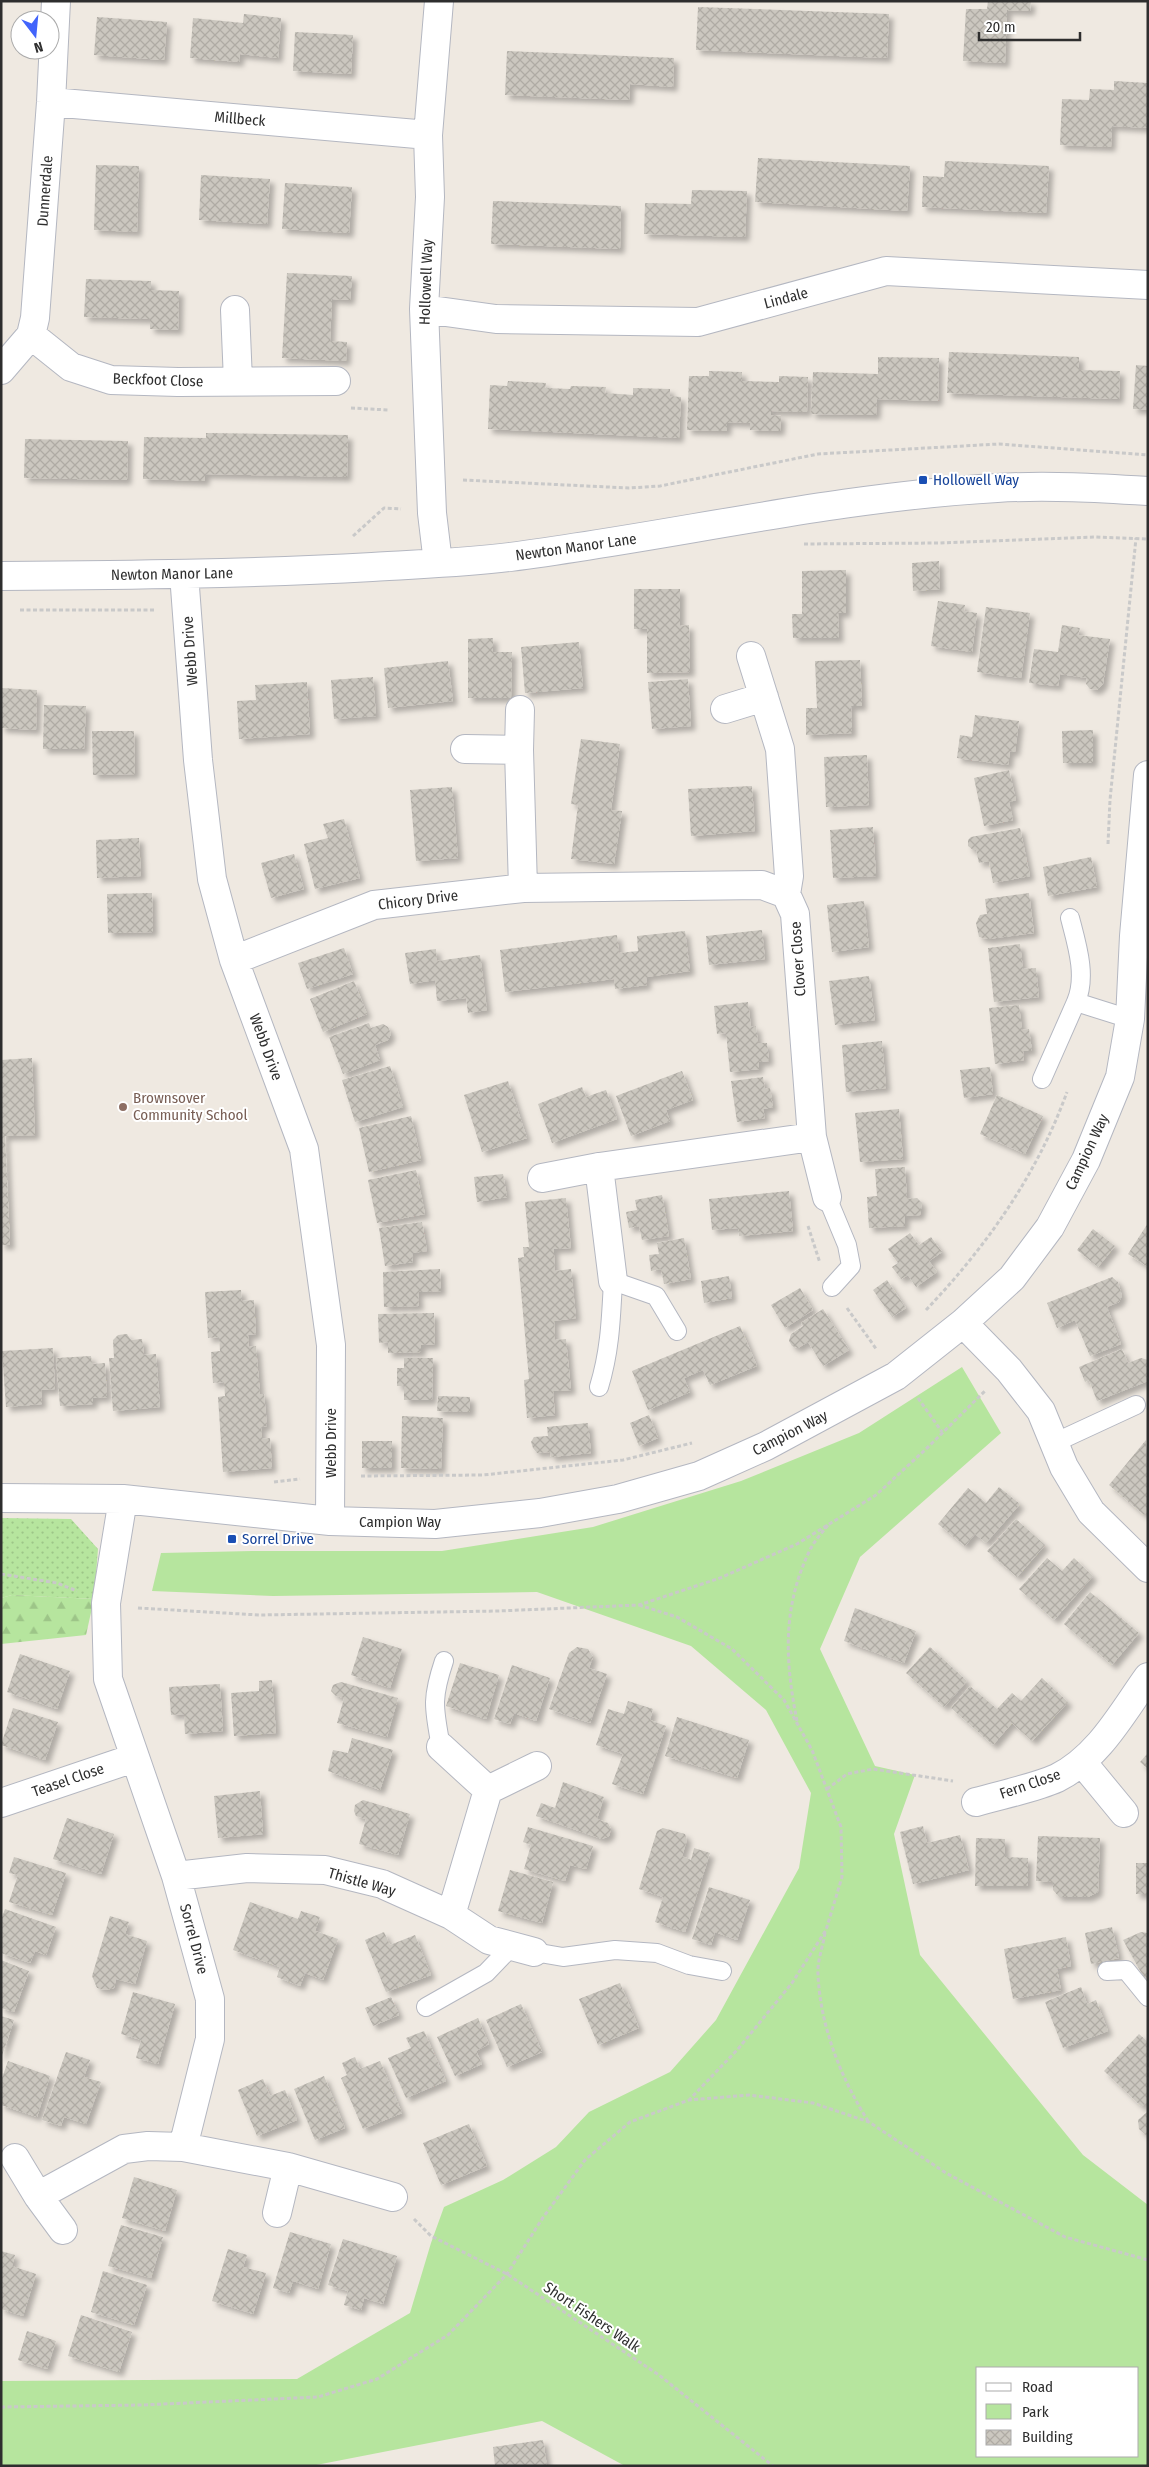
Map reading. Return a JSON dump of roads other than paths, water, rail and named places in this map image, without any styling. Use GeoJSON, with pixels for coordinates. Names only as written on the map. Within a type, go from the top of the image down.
{"type":"FeatureCollection","features":[{"type":"Feature","properties":{"kind":"street","name":"Dunnerdale"},"geometry":{"type":"LineString","coordinates":[[1,370],[31,335],[35,318],[52,102],[56,1]]}},
{"type":"Feature","properties":{"kind":"street","name":"Hollowell Way"},"geometry":{"type":"LineString","coordinates":[[438,563],[432,512],[424,309],[430,197],[428,135],[440,1]]}},
{"type":"Feature","properties":{"kind":"street","name":"Millbeck"},"geometry":{"type":"LineString","coordinates":[[52,102],[428,135]]}},
{"type":"Feature","properties":{"kind":"street","name":"Lindale"},"geometry":{"type":"LineString","coordinates":[[424,309],[496,319],[698,322],[886,272],[1148,286]]}},
{"type":"Feature","properties":{"kind":"street"},"geometry":{"type":"LineString","coordinates":[[235,310],[238,381]]}},
{"type":"Feature","properties":{"kind":"street","name":"Beckfoot Close"},"geometry":{"type":"LineString","coordinates":[[31,335],[70,367],[111,380],[178,382],[336,381]]}},
{"type":"Feature","properties":{"kind":"street","name":"Newton Manor Lane"},"geometry":{"type":"LineString","coordinates":[[1,576],[306,571],[438,563],[507,557],[640,538],[856,502],[908,496],[1007,488],[1069,487],[1148,492]]}},
{"type":"Feature","properties":{"kind":"street","name":"Webb Drive"},"geometry":{"type":"LineString","coordinates":[[184,574],[198,760],[212,879],[234,960],[304,1149],[331,1346],[330,1521]]}},
{"type":"Feature","properties":{"kind":"street","name":"Clover Close"},"geometry":{"type":"LineString","coordinates":[[751,656],[780,749],[789,876],[786,894],[795,914],[812,1137],[827,1197]]}},
{"type":"Feature","properties":{"kind":"street"},"geometry":{"type":"LineString","coordinates":[[725,710],[764,697]]}},
{"type":"Feature","properties":{"kind":"street"},"geometry":{"type":"LineString","coordinates":[[520,710],[519,750],[523,888]]}},
{"type":"Feature","properties":{"kind":"street"},"geometry":{"type":"LineString","coordinates":[[465,749],[519,750]]}},
{"type":"Feature","properties":{"kind":"street","name":"Campion Way"},"geometry":{"type":"LineString","coordinates":[[1,1498],[123,1499],[330,1521],[435,1524],[540,1514],[618,1499],[699,1476],[766,1446],[896,1376],[963,1323],[1012,1278],[1050,1227],[1086,1160],[1120,1077],[1130,1019],[1141,936],[1147,792]]}},
{"type":"Feature","properties":{"kind":"street","name":"Chicory Drive"},"geometry":{"type":"LineString","coordinates":[[234,960],[374,905],[523,888],[762,885],[786,894]]}},
{"type":"Feature","properties":{"kind":"street"},"geometry":{"type":"LineString","coordinates":[[542,1178],[599,1167],[812,1137]]}},
{"type":"Feature","properties":{"kind":"street"},"geometry":{"type":"LineString","coordinates":[[599,1167],[613,1281]]}},
{"type":"Feature","properties":{"kind":"street"},"geometry":{"type":"LineString","coordinates":[[963,1323],[1009,1370],[1041,1411],[1064,1467],[1091,1512],[1148,1568]]}},
{"type":"Feature","properties":{"kind":"street","name":"Sorrel Drive"},"geometry":{"type":"LineString","coordinates":[[123,1499],[106,1603],[108,1679],[176,1876],[210,1999],[210,2039],[183,2147]]}},
{"type":"Feature","properties":{"kind":"street","name":"Fern Close"},"geometry":{"type":"LineString","coordinates":[[976,1802],[1056,1778],[1082,1762],[1103,1740],[1148,1677]]}},
{"type":"Feature","properties":{"kind":"street"},"geometry":{"type":"LineString","coordinates":[[441,1747],[488,1790]]}},
{"type":"Feature","properties":{"kind":"street","name":"Teasel Close"},"geometry":{"type":"LineString","coordinates":[[1,1803],[134,1758]]}},
{"type":"Feature","properties":{"kind":"street"},"geometry":{"type":"LineString","coordinates":[[1082,1762],[1124,1813]]}},
{"type":"Feature","properties":{"kind":"street"},"geometry":{"type":"LineString","coordinates":[[451,1915],[488,1790],[537,1766]]}},
{"type":"Feature","properties":{"kind":"street","name":"Thistle Way"},"geometry":{"type":"LineString","coordinates":[[176,1876],[247,1868],[325,1870],[382,1884],[451,1915],[489,1940],[523,1949]]}},
{"type":"Feature","properties":{"kind":"street"},"geometry":{"type":"LineString","coordinates":[[38,2196],[124,2149],[148,2146],[183,2147],[288,2167],[393,2197]]}},
{"type":"Feature","properties":{"kind":"street"},"geometry":{"type":"LineString","coordinates":[[16,2158],[38,2196],[63,2230]]}},
{"type":"Feature","properties":{"kind":"street"},"geometry":{"type":"LineString","coordinates":[[277,2213],[288,2167]]}},
{"type":"Feature","properties":{"kind":"lane"},"geometry":{"type":"LineString","coordinates":[[1042,1079],[1081,990],[1082,977],[1070,918]]}},
{"type":"Feature","properties":{"kind":"lane"},"geometry":{"type":"LineString","coordinates":[[1076,1002],[1130,1019]]}},
{"type":"Feature","properties":{"kind":"lane"},"geometry":{"type":"LineString","coordinates":[[827,1197],[847,1245],[851,1266],[842,1279],[832,1287]]}},
{"type":"Feature","properties":{"kind":"lane"},"geometry":{"type":"LineString","coordinates":[[599,1387],[607,1362],[611,1334],[613,1281],[656,1296],[677,1331]]}},
{"type":"Feature","properties":{"kind":"lane"},"geometry":{"type":"LineString","coordinates":[[1054,1444],[1136,1405]]}},
{"type":"Feature","properties":{"kind":"lane"},"geometry":{"type":"LineString","coordinates":[[441,1747],[434,1706],[435,1689],[444,1661]]}},
{"type":"Feature","properties":{"kind":"lane"},"geometry":{"type":"LineString","coordinates":[[426,2007],[523,1949],[563,1957],[615,1950],[657,1953],[689,1964],[722,1971]]}},
{"type":"Feature","properties":{"kind":"lane"},"geometry":{"type":"LineString","coordinates":[[1107,1971],[1126,1970],[1148,1997]]}},
{"type":"Feature","properties":{"kind":"place","name":"Hollowell Way"},"geometry":{"type":"Point","coordinates":[923,480]}},
{"type":"Feature","properties":{"kind":"place","name":"Brownsover Community School"},"geometry":{"type":"Point","coordinates":[123,1107]}},
{"type":"Feature","properties":{"kind":"place","name":"Sorrel Drive"},"geometry":{"type":"Point","coordinates":[232,1539]}}]}
